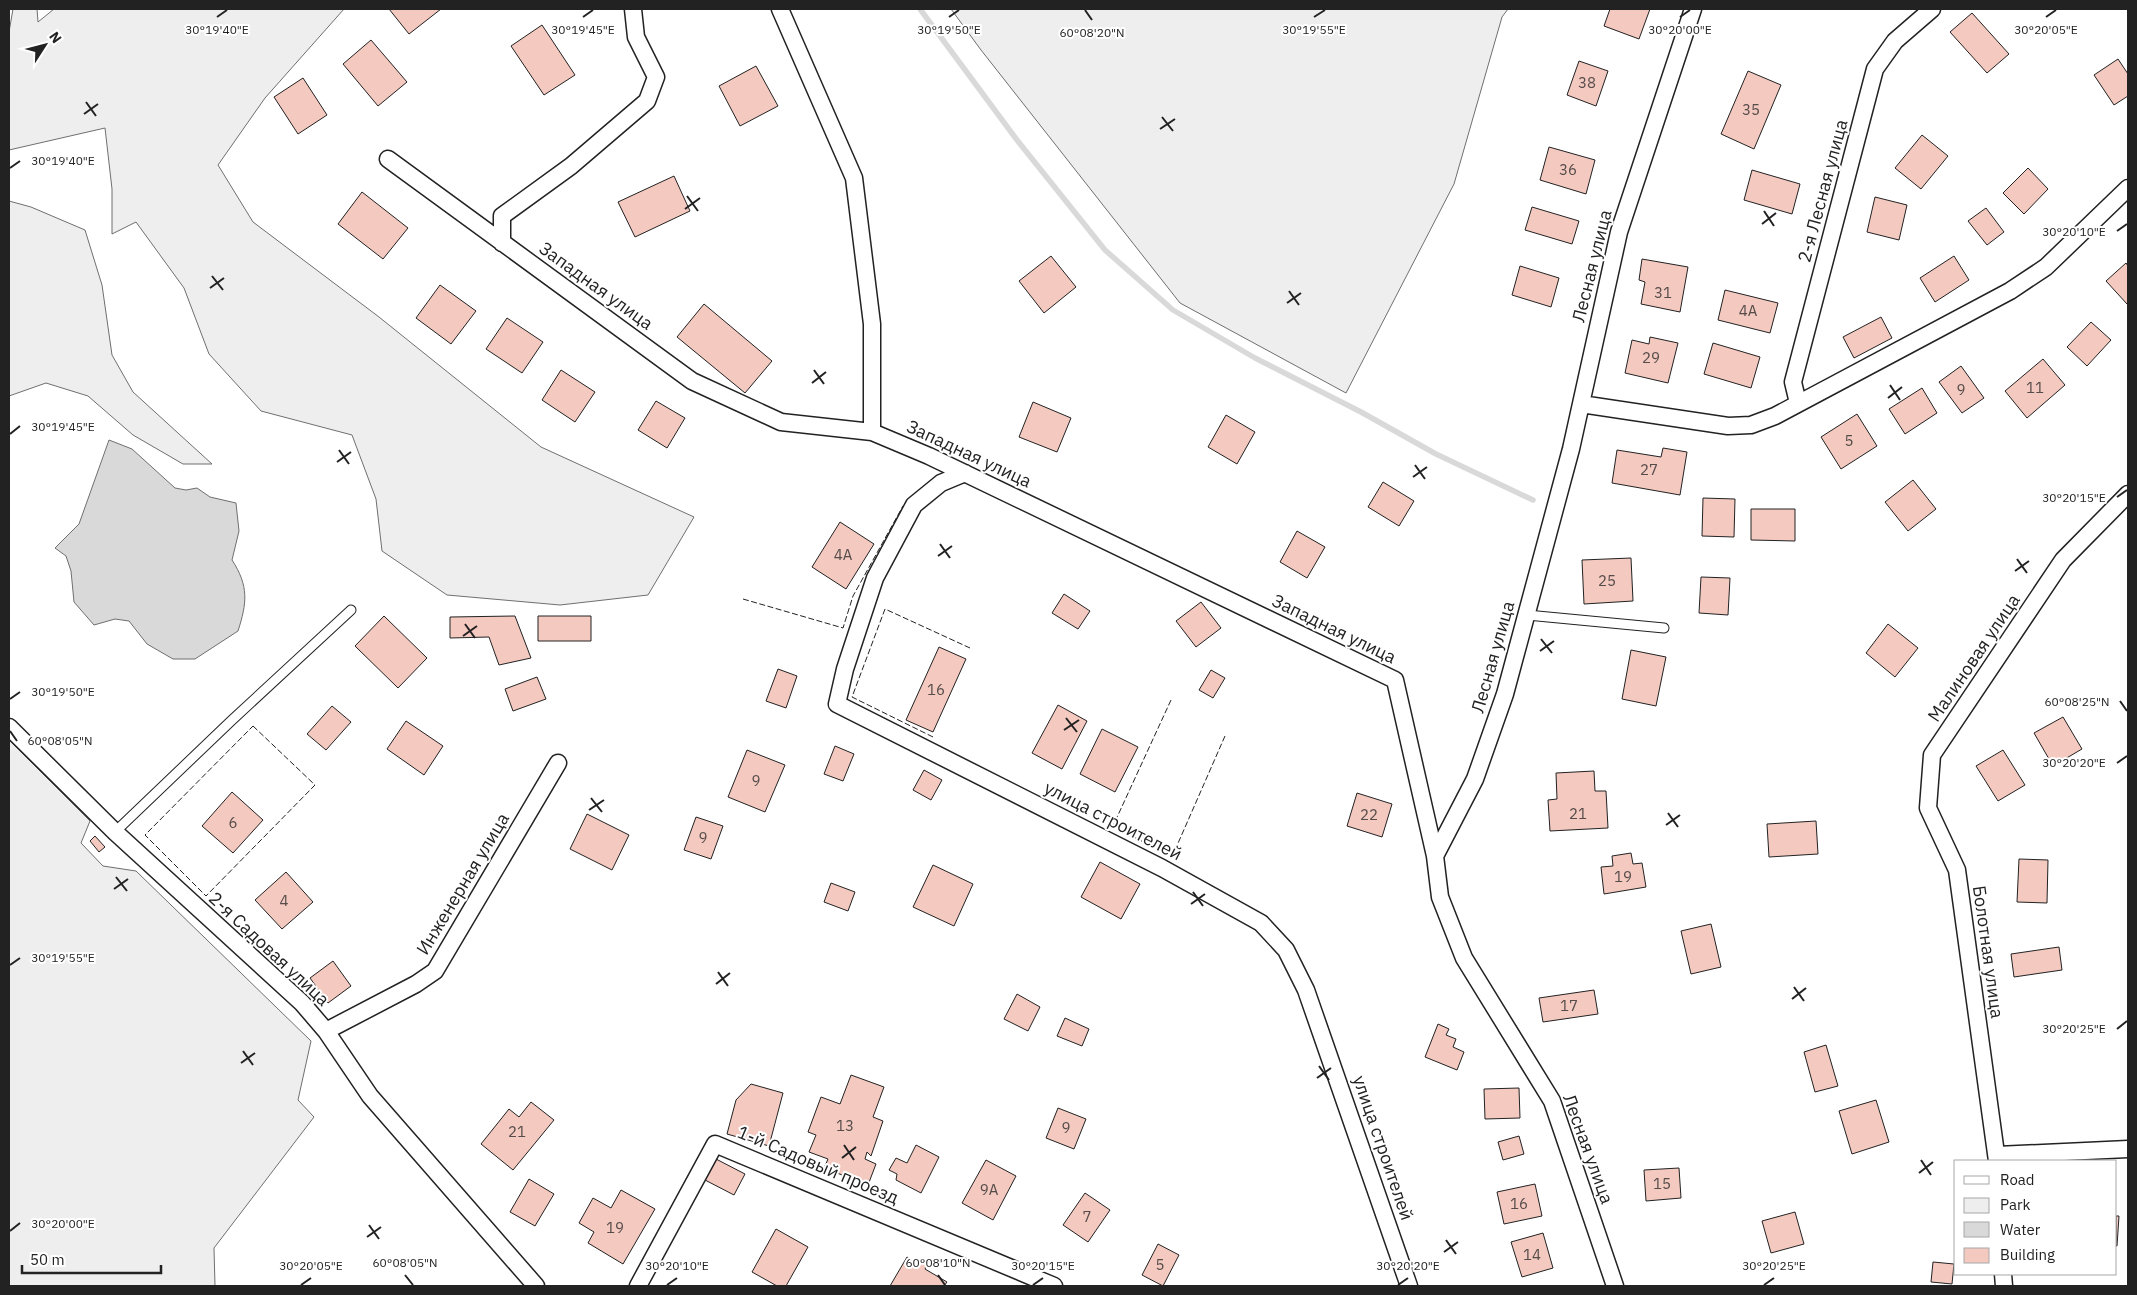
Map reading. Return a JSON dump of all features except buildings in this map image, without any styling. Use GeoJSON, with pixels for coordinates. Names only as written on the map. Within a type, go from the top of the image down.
{"type":"FeatureCollection","features":[{"type":"Feature","properties":{"kind":"street"},"geometry":{"type":"LineString","coordinates":[[502,243],[502,216],[571,166],[647,101],[656,77],[636,37],[633,9]]}},
{"type":"Feature","properties":{"kind":"street"},"geometry":{"type":"LineString","coordinates":[[780,9],[854,178],[872,324],[872,432]]}},
{"type":"Feature","properties":{"kind":"street","name":"Лесная улица"},"geometry":{"type":"LineString","coordinates":[[1615,1286],[1552,1101],[1464,958],[1440,897],[1435,856],[1475,779],[1505,694],[1571,449],[1619,232],[1693,9]]}},
{"type":"Feature","properties":{"kind":"street","name":"2-я Лесная улица"},"geometry":{"type":"LineString","coordinates":[[1798,403],[1793,382],[1875,69],[1895,41],[1932,9]]}},
{"type":"Feature","properties":{"kind":"street","name":"Западная улица"},"geometry":{"type":"LineString","coordinates":[[388,159],[692,381],[781,422],[872,432],[965,473],[1395,680],[1435,856]]}},
{"type":"Feature","properties":{"kind":"street"},"geometry":{"type":"LineString","coordinates":[[1581,404],[1728,426],[1751,425],[1775,416],[2010,291],[2046,266],[2128,188]]}},
{"type":"Feature","properties":{"kind":"street","name":"улица строителей"},"geometry":{"type":"LineString","coordinates":[[965,473],[941,483],[914,505],[875,578],[844,669],[837,704],[1162,868],[1261,923],[1286,950],[1306,990],[1409,1286]]}},
{"type":"Feature","properties":{"kind":"street","name":"Малиновая улица"},"geometry":{"type":"LineString","coordinates":[[1932,755],[2063,560],[2128,494]]}},
{"type":"Feature","properties":{"kind":"street","name":"2-я Садовая улица"},"geometry":{"type":"LineString","coordinates":[[9,727],[115,832],[302,1003],[326,1031],[370,1096],[536,1286]]}},
{"type":"Feature","properties":{"kind":"street","name":"Болотная улица"},"geometry":{"type":"LineString","coordinates":[[1932,755],[1928,808],[1956,870],[1997,1158]]}},
{"type":"Feature","properties":{"kind":"street","name":"Инженерная улица"},"geometry":{"type":"LineString","coordinates":[[326,1031],[416,984],[435,971],[558,763]]}},
{"type":"Feature","properties":{"kind":"street","name":"1-й Садовый проезд"},"geometry":{"type":"LineString","coordinates":[[638,1286],[715,1144],[1054,1286]]}},
{"type":"Feature","properties":{"kind":"street"},"geometry":{"type":"LineString","coordinates":[[1997,1158],[2128,1149]]}},
{"type":"Feature","properties":{"kind":"lane"},"geometry":{"type":"LineString","coordinates":[[115,832],[351,610]]}},
{"type":"Feature","properties":{"kind":"lane"},"geometry":{"type":"LineString","coordinates":[[1527,615],[1664,628]]}},
{"type":"Feature","properties":{"kind":"green space"},"geometry":{"type":"Polygon","coordinates":[[[13,9],[37,9],[38,22],[54,9],[344,9],[265,98],[218,165],[253,222],[379,317],[541,447],[694,517],[648,595],[560,605],[447,595],[382,551],[376,499],[352,435],[261,411],[209,354],[184,288],[136,222],[112,234],[112,189],[105,128],[9,150],[9,32],[13,9]]]}},
{"type":"Feature","properties":{"kind":"green space"},"geometry":{"type":"Polygon","coordinates":[[[951,9],[1508,9],[1502,17],[1454,184],[1346,393],[1180,303],[981,50],[951,9]]]}},
{"type":"Feature","properties":{"kind":"green space"},"geometry":{"type":"Polygon","coordinates":[[[9,201],[31,207],[85,230],[102,285],[112,355],[133,392],[212,464],[183,464],[133,435],[88,396],[46,383],[9,396],[9,201]]]}},
{"type":"Feature","properties":{"kind":"green space"},"geometry":{"type":"Polygon","coordinates":[[[9,740],[90,821],[81,843],[103,866],[136,871],[311,1041],[298,1100],[314,1117],[214,1248],[215,1286],[9,1286],[9,740]]]}},
{"type":"Feature","properties":{"kind":"water"},"geometry":{"type":"Polygon","coordinates":[[[109,440],[132,449],[175,488],[186,490],[197,488],[210,497],[236,503],[239,531],[232,560],[238,569],[244,587],[245,603],[241,621],[238,631],[195,659],[173,659],[147,644],[129,621],[115,619],[94,625],[74,602],[71,571],[66,556],[55,548],[79,524],[109,440]]]}},
{"type":"Feature","properties":{"kind":"waterway"},"geometry":{"type":"LineString","coordinates":[[920,9],[1017,140],[1105,250],[1173,310],[1255,358],[1361,412],[1436,454],[1533,500]]}},
{"type":"Feature","properties":{"kind":"fence"},"geometry":{"type":"LineString","coordinates":[[743,599],[843,628],[853,596],[903,506]]}},
{"type":"Feature","properties":{"kind":"fence"},"geometry":{"type":"LineString","coordinates":[[933,737],[852,697],[885,609],[970,648]]}},
{"type":"Feature","properties":{"kind":"fence"},"geometry":{"type":"LineString","coordinates":[[1171,700],[1113,826],[1172,857],[1225,736]]}},
{"type":"Feature","properties":{"kind":"fence"},"geometry":{"type":"LineString","coordinates":[[253,726],[315,785],[206,896],[145,835],[253,726]]}}]}
